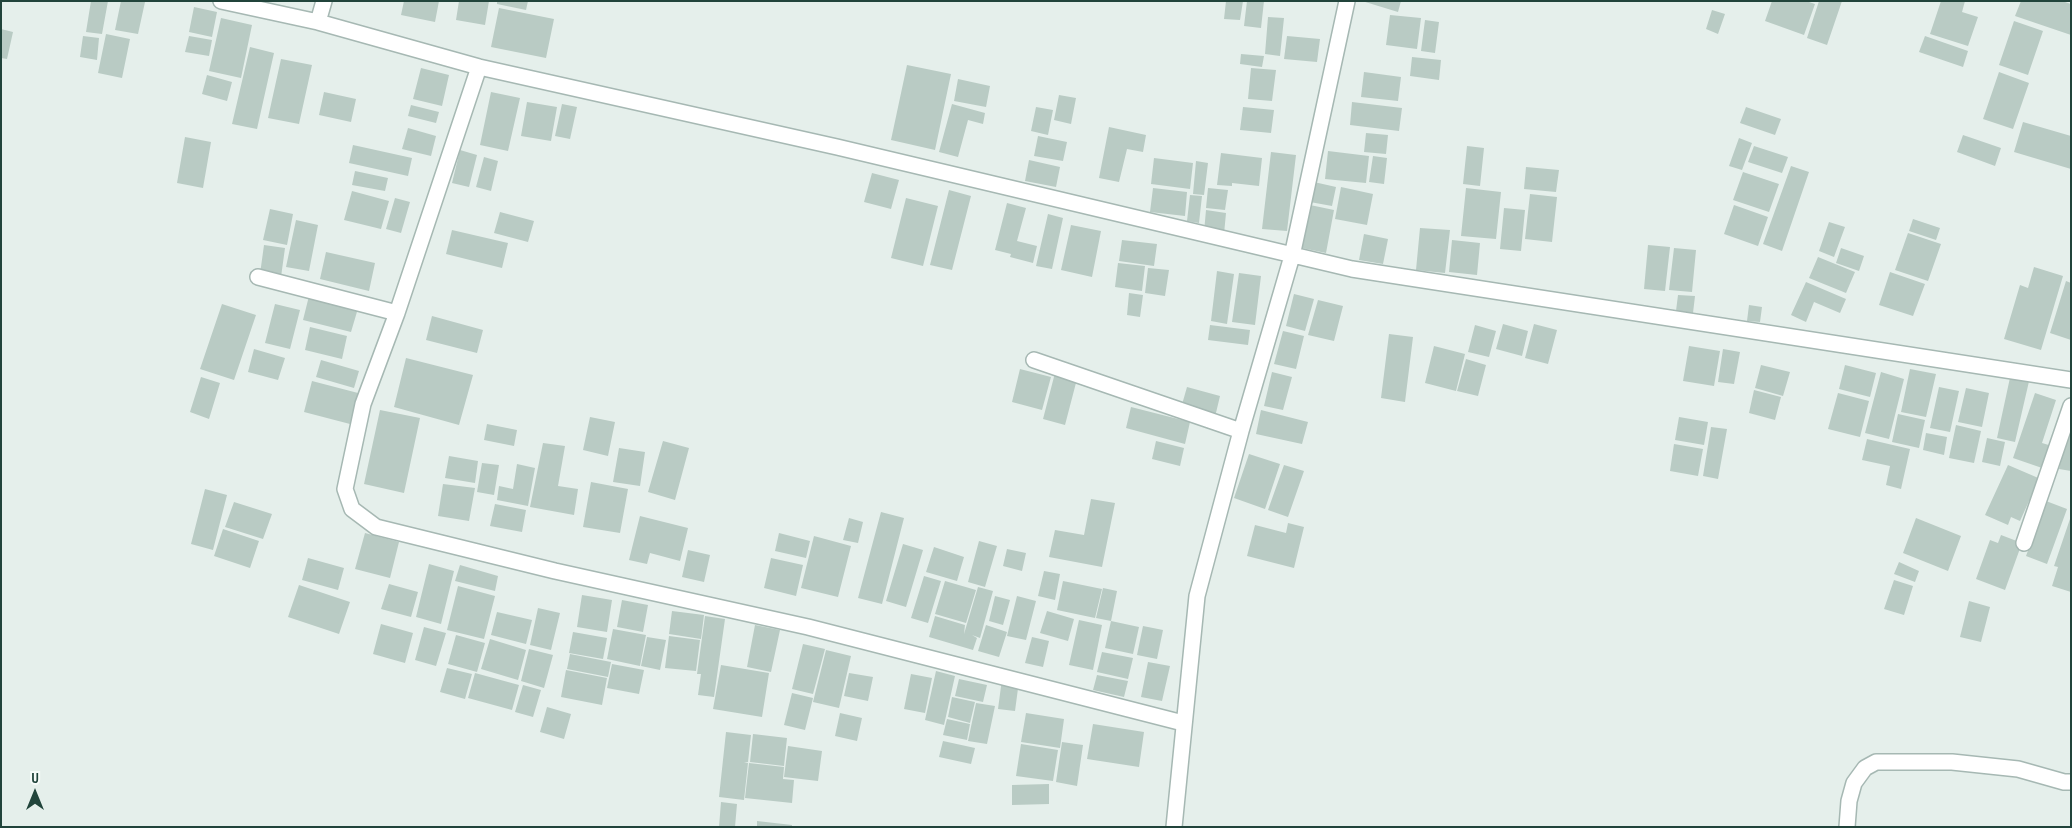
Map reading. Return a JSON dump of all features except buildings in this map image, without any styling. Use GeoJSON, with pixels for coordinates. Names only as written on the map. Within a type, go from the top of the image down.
{"type":"FeatureCollection","features":[{"type":"Feature","properties":{"kind":"street"},"geometry":{"type":"LineString","coordinates":[[221,1],[318,22],[479,67],[837,147],[1352,269],[2071,380]]}},
{"type":"Feature","properties":{"kind":"street"},"geometry":{"type":"LineString","coordinates":[[318,22],[324,1]]}},
{"type":"Feature","properties":{"kind":"street"},"geometry":{"type":"LineString","coordinates":[[1174,827],[1197,596],[1241,431],[1292,256],[1347,1]]}},
{"type":"Feature","properties":{"kind":"street"},"geometry":{"type":"LineString","coordinates":[[479,67],[398,313],[363,404],[345,489],[352,509],[376,527],[555,571],[808,626],[1184,723]]}},
{"type":"Feature","properties":{"kind":"street"},"geometry":{"type":"LineString","coordinates":[[258,277],[398,313]]}},
{"type":"Feature","properties":{"kind":"street"},"geometry":{"type":"LineString","coordinates":[[1034,360],[1241,431]]}},
{"type":"Feature","properties":{"kind":"street"},"geometry":{"type":"LineString","coordinates":[[2024,543],[2071,406]]}},
{"type":"Feature","properties":{"kind":"street"},"geometry":{"type":"LineString","coordinates":[[1847,827],[1849,801],[1854,783],[1865,768],[1876,762],[1952,762],[2018,770],[2064,782],[2071,782]]}}]}
